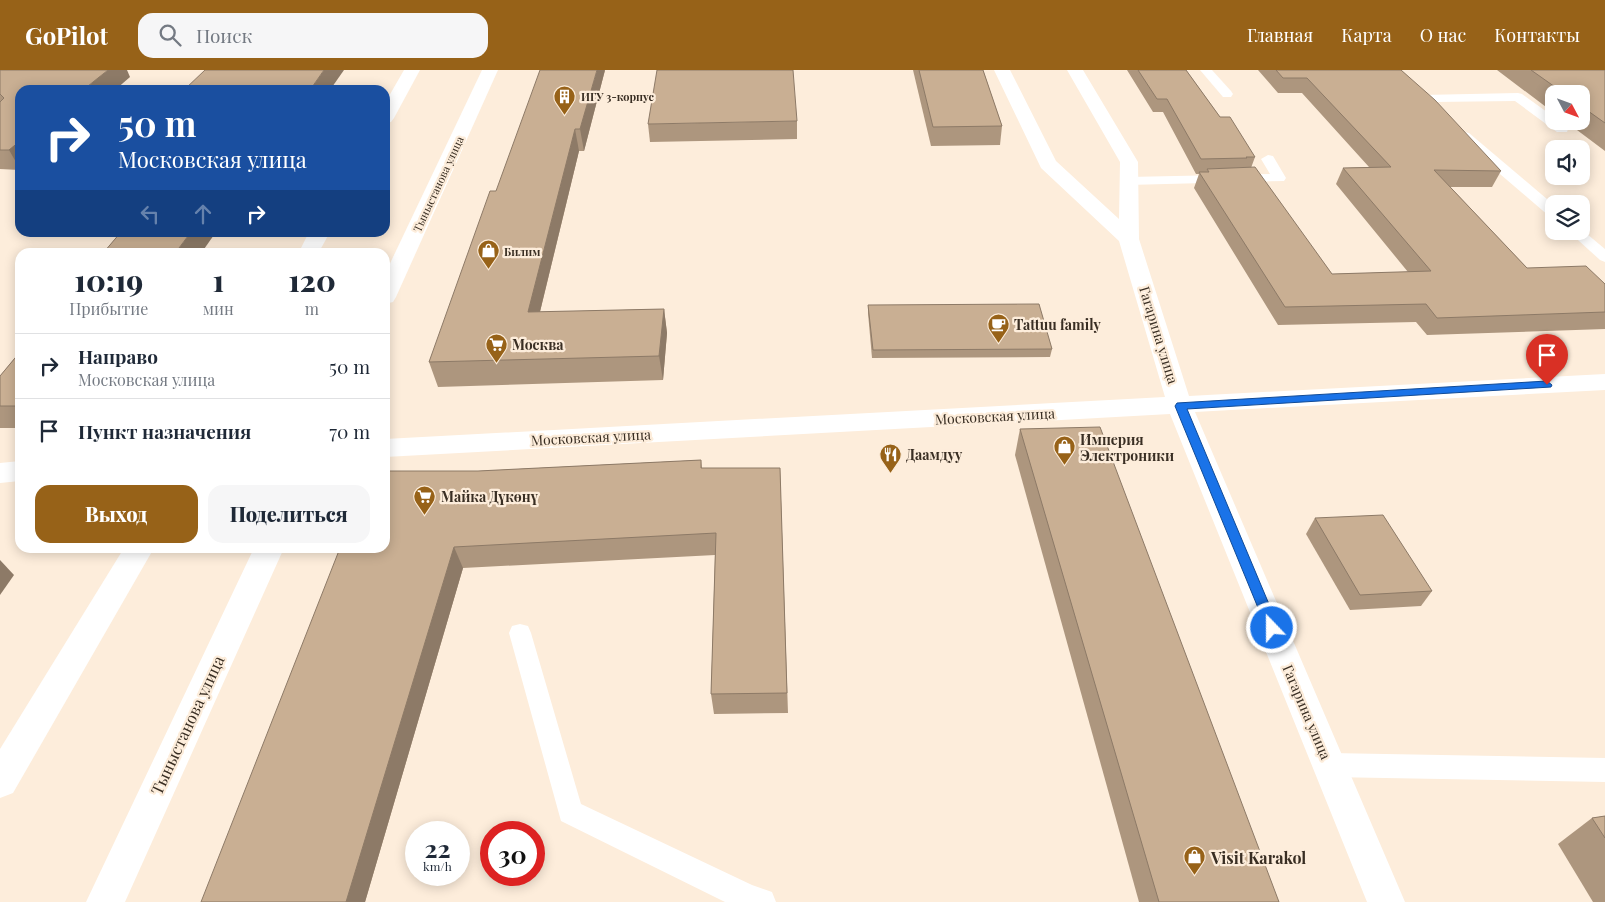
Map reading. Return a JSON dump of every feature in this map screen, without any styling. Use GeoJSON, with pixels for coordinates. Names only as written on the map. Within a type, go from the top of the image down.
{"type":"FeatureCollection","features":[{"type":"Feature","properties":{"kind":"street"},"geometry":{"type":"LineString","coordinates":[[390,109],[412,70]]}},
{"type":"Feature","properties":{"kind":"street","name":"Тыныстанова улица"},"geometry":{"type":"LineString","coordinates":[[390,286],[490,70]]}},
{"type":"Feature","properties":{"kind":"street"},"geometry":{"type":"LineString","coordinates":[[1002,70],[1048,164],[1129,239]]}},
{"type":"Feature","properties":{"kind":"street","name":"Гагарина улица"},"geometry":{"type":"LineString","coordinates":[[1075,70],[1129,162],[1129,239],[1180,406],[1386,902]]}},
{"type":"Feature","properties":{"kind":"street"},"geometry":{"type":"LineString","coordinates":[[310,248],[317,237]]}},
{"type":"Feature","properties":{"kind":"street","name":"Московская улица"},"geometry":{"type":"LineString","coordinates":[[390,448],[1605,382]]}},
{"type":"Feature","properties":{"kind":"street"},"geometry":{"type":"LineString","coordinates":[[0,473],[15,472]]}},
{"type":"Feature","properties":{"kind":"street"},"geometry":{"type":"LineString","coordinates":[[0,781],[135,553]]}},
{"type":"Feature","properties":{"kind":"street","name":"Тыныстанова улица"},"geometry":{"type":"LineString","coordinates":[[105,902],[267,553]]}},
{"type":"Feature","properties":{"kind":"lane"},"geometry":{"type":"LineString","coordinates":[[1206,70],[1226,94]]}},
{"type":"Feature","properties":{"kind":"lane"},"geometry":{"type":"LineString","coordinates":[[1444,118],[1422,99],[1518,97],[1545,117]]}},
{"type":"Feature","properties":{"kind":"lane"},"geometry":{"type":"LineString","coordinates":[[1458,130],[1545,205]]}},
{"type":"Feature","properties":{"kind":"lane"},"geometry":{"type":"LineString","coordinates":[[1128,181],[1279,178],[1268,159]]}},
{"type":"Feature","properties":{"kind":"lane"},"geometry":{"type":"LineString","coordinates":[[1585,240],[1605,257]]}},
{"type":"Feature","properties":{"kind":"lane"},"geometry":{"type":"LineString","coordinates":[[520,633],[570,812],[748,899],[762,902]]}},
{"type":"Feature","properties":{"kind":"lane"},"geometry":{"type":"LineString","coordinates":[[1329,765],[1605,770]]}},
{"type":"Feature","properties":{"kind":"building"},"geometry":{"type":"Polygon","coordinates":[[[0,70],[108,70],[89,85],[15,85],[15,145],[9,150],[0,150],[0,102],[4,98],[0,94],[0,70]]]}},
{"type":"Feature","properties":{"kind":"building"},"geometry":{"type":"Polygon","coordinates":[[[205,70],[324,70],[314,85],[189,85],[205,70]]]}},
{"type":"Feature","properties":{"kind":"building"},"geometry":{"type":"Polygon","coordinates":[[[540,70],[597,70],[580,129],[575,129],[528,312],[664,309],[659,356],[429,362],[490,191],[496,191],[540,70]]]}},
{"type":"Feature","properties":{"kind":"building"},"geometry":{"type":"Polygon","coordinates":[[[657,70],[793,70],[797,121],[648,124],[657,70]]]}},
{"type":"Feature","properties":{"kind":"building"},"geometry":{"type":"Polygon","coordinates":[[[919,70],[983,70],[1002,126],[933,127],[919,70]]]}},
{"type":"Feature","properties":{"kind":"building"},"geometry":{"type":"Polygon","coordinates":[[[1138,70],[1186,70],[1220,117],[1230,117],[1255,157],[1201,159],[1167,99],[1157,99],[1138,70]]]}},
{"type":"Feature","properties":{"kind":"building"},"geometry":{"type":"Polygon","coordinates":[[[1276,70],[1401,70],[1435,100],[1501,171],[1434,170],[1527,268],[1586,266],[1605,284],[1605,312],[1437,318],[1426,304],[1285,307],[1199,172],[1209,172],[1207,169],[1255,167],[1332,274],[1431,271],[1343,168],[1391,167],[1307,78],[1283,78],[1276,70]]]}},
{"type":"Feature","properties":{"kind":"building"},"geometry":{"type":"Polygon","coordinates":[[[1531,70],[1605,70],[1605,123],[1590,112],[1590,85],[1552,85],[1531,70]]]}},
{"type":"Feature","properties":{"kind":"building"},"geometry":{"type":"Polygon","coordinates":[[[117,237],[187,237],[179,248],[107,248],[117,237]]]}},
{"type":"Feature","properties":{"kind":"building"},"geometry":{"type":"Polygon","coordinates":[[[1039,304],[1052,349],[873,350],[868,305],[1039,304]]]}},
{"type":"Feature","properties":{"kind":"building"},"geometry":{"type":"Polygon","coordinates":[[[15,358],[15,406],[0,406],[0,376],[15,358]]]}},
{"type":"Feature","properties":{"kind":"building"},"geometry":{"type":"Polygon","coordinates":[[[1100,427],[1279,902],[1159,902],[1020,429],[1100,427]]]}},
{"type":"Feature","properties":{"kind":"building"},"geometry":{"type":"Polygon","coordinates":[[[701,460],[701,468],[780,468],[787,693],[711,694],[716,533],[454,547],[346,902],[201,902],[338,553],[390,553],[390,471],[478,471],[701,460]]]}},
{"type":"Feature","properties":{"kind":"building"},"geometry":{"type":"Polygon","coordinates":[[[1383,515],[1432,591],[1360,595],[1315,518],[1383,515]]]}},
{"type":"Feature","properties":{"kind":"building"},"geometry":{"type":"Polygon","coordinates":[[[1605,816],[1605,838],[1592,818],[1605,816]]]}},
{"type":"Feature","properties":{"kind":"place","name":"ИГУ 3-корпус"},"geometry":{"type":"Point","coordinates":[565,115]}},
{"type":"Feature","properties":{"kind":"place","name":"Билим"},"geometry":{"type":"Point","coordinates":[488,270]}},
{"type":"Feature","properties":{"kind":"place","name":"Tattuu family"},"geometry":{"type":"Point","coordinates":[998,343]}},
{"type":"Feature","properties":{"kind":"place","name":"Москва"},"geometry":{"type":"Point","coordinates":[496,363]}},
{"type":"Feature","properties":{"kind":"place","name":"Империя Электроники"},"geometry":{"type":"Point","coordinates":[1064,466]}},
{"type":"Feature","properties":{"kind":"place","name":"Даамдуу"},"geometry":{"type":"Point","coordinates":[890,473]}},
{"type":"Feature","properties":{"kind":"place","name":"Майка Дүкөнү"},"geometry":{"type":"Point","coordinates":[425,515]}},
{"type":"Feature","properties":{"kind":"place","name":"Visit Karakol"},"geometry":{"type":"Point","coordinates":[1195,876]}},
{"type":"Feature","properties":{"kind":"route"},"geometry":{"type":"LineString","coordinates":[[1272,628],[1180,406],[1547,385]]}}]}
